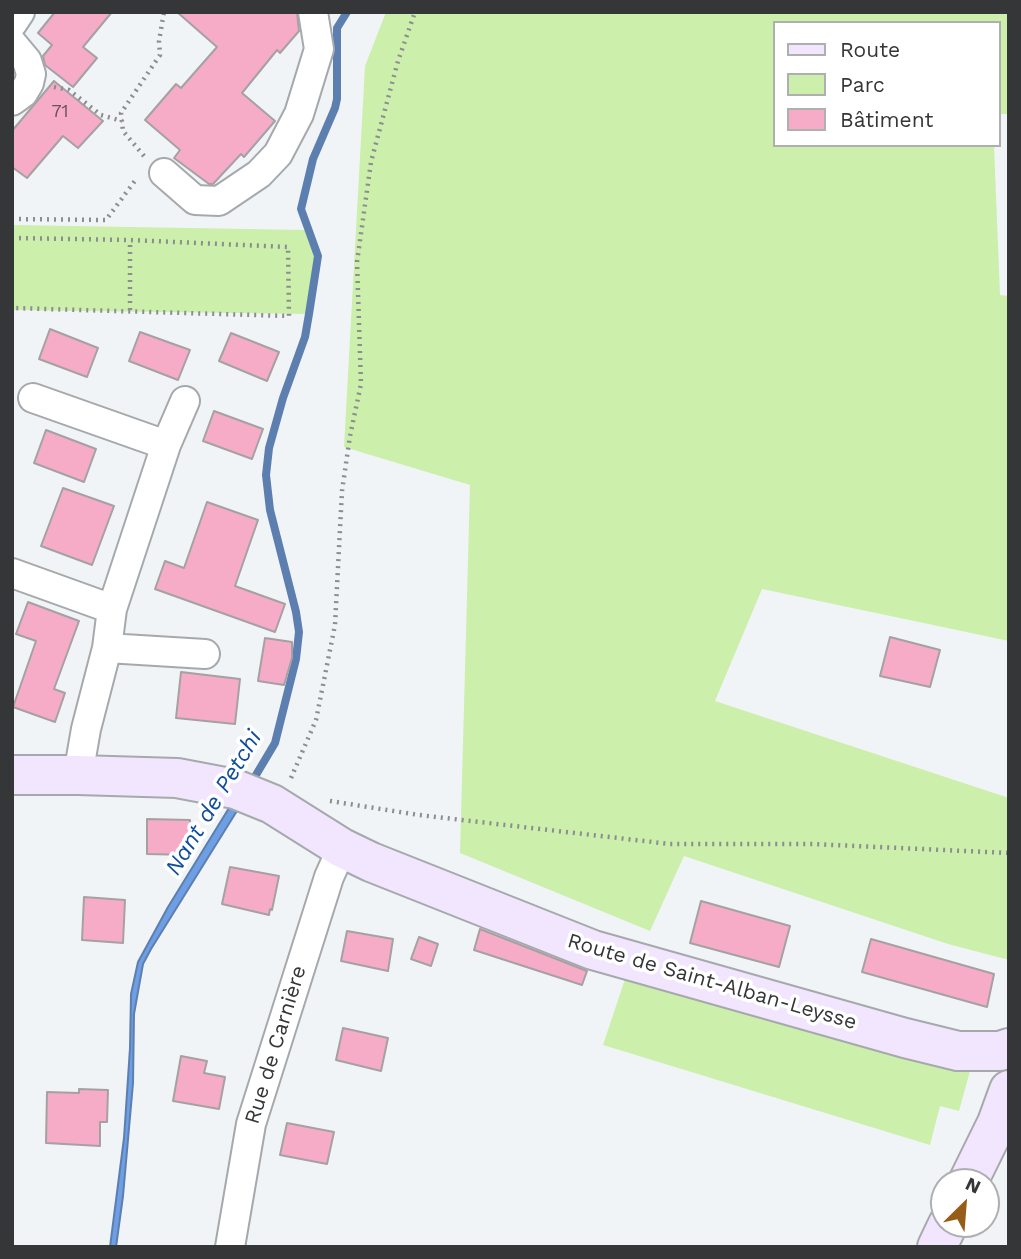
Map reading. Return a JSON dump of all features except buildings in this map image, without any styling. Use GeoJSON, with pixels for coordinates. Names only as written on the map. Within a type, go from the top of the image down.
{"type":"FeatureCollection","features":[{"type":"Feature","properties":{"kind":"main road"},"geometry":{"type":"LineString","coordinates":[[12,775],[177,778],[254,796]]}},
{"type":"Feature","properties":{"kind":"main road","name":"Route de Saint-Alban-Leysse"},"geometry":{"type":"LineString","coordinates":[[254,796],[371,862],[593,950],[958,1051],[1000,1051],[1009,1048]]}},
{"type":"Feature","properties":{"kind":"main road"},"geometry":{"type":"LineString","coordinates":[[975,1168],[1009,1090]]}},
{"type":"Feature","properties":{"kind":"street"},"geometry":{"type":"LineString","coordinates":[[12,24],[20,12]]}},
{"type":"Feature","properties":{"kind":"street"},"geometry":{"type":"LineString","coordinates":[[157,167],[195,200],[219,201],[259,174],[278,154],[299,114],[319,49],[313,12]]}},
{"type":"Feature","properties":{"kind":"street"},"geometry":{"type":"LineString","coordinates":[[12,43],[27,61],[30,74],[21,92]]}},
{"type":"Feature","properties":{"kind":"street"},"geometry":{"type":"LineString","coordinates":[[33,398],[166,445]]}},
{"type":"Feature","properties":{"kind":"street"},"geometry":{"type":"LineString","coordinates":[[78,775],[86,729],[107,648],[112,609],[166,445],[186,401]]}},
{"type":"Feature","properties":{"kind":"street"},"geometry":{"type":"LineString","coordinates":[[12,573],[112,609]]}},
{"type":"Feature","properties":{"kind":"street"},"geometry":{"type":"LineString","coordinates":[[107,648],[205,654]]}},
{"type":"Feature","properties":{"kind":"street","name":"Rue de Carnière"},"geometry":{"type":"LineString","coordinates":[[230,1247],[251,1124],[328,877],[342,848]]}},
{"type":"Feature","properties":{"kind":"path"},"geometry":{"type":"LineString","coordinates":[[12,219],[106,220],[157,167],[123,131],[121,113],[160,55],[159,41],[164,12]]}},
{"type":"Feature","properties":{"kind":"path"},"geometry":{"type":"LineString","coordinates":[[254,796],[290,780],[316,720],[335,625],[342,491],[361,384],[357,262],[370,162],[398,61],[415,12]]}},
{"type":"Feature","properties":{"kind":"path"},"geometry":{"type":"LineString","coordinates":[[21,92],[69,90],[101,115],[122,121]]}},
{"type":"Feature","properties":{"kind":"path"},"geometry":{"type":"LineString","coordinates":[[12,238],[288,247],[289,316],[12,308]]}},
{"type":"Feature","properties":{"kind":"path"},"geometry":{"type":"LineString","coordinates":[[130,240],[130,310]]}},
{"type":"Feature","properties":{"kind":"path"},"geometry":{"type":"LineString","coordinates":[[320,799],[419,815],[670,844],[813,844],[1009,853]]}},
{"type":"Feature","properties":{"kind":"green space"},"geometry":{"type":"Polygon","coordinates":[[[386,12],[1009,12],[1009,114],[1000,114],[1000,21],[772,21],[772,147],[994,147],[1000,295],[1009,296],[1009,641],[762,589],[715,701],[1009,798],[1009,960],[948,944],[684,856],[650,931],[460,853],[470,485],[344,447],[365,66],[386,12]]]}},
{"type":"Feature","properties":{"kind":"green space"},"geometry":{"type":"Polygon","coordinates":[[[12,225],[308,230],[318,256],[309,314],[12,310],[12,225]]]}},
{"type":"Feature","properties":{"kind":"green space"},"geometry":{"type":"Polygon","coordinates":[[[627,973],[970,1071],[959,1111],[940,1106],[930,1145],[603,1045],[627,973]]]}},
{"type":"Feature","properties":{"kind":"water"},"geometry":{"type":"Polygon","coordinates":[[[237,795],[245,798],[143,964],[134,1014],[133,1083],[123,1196],[116,1247],[110,1247],[124,1138],[131,994],[138,962],[168,907],[237,795]]]}},
{"type":"Feature","properties":{"kind":"waterway","name":"Nant de Petchi"},"geometry":{"type":"LineString","coordinates":[[250,785],[275,743],[296,659],[299,632],[296,612],[270,510],[266,475],[269,448],[283,398],[305,337],[318,256],[301,209],[313,159],[335,108],[337,28],[347,12]]}}]}
